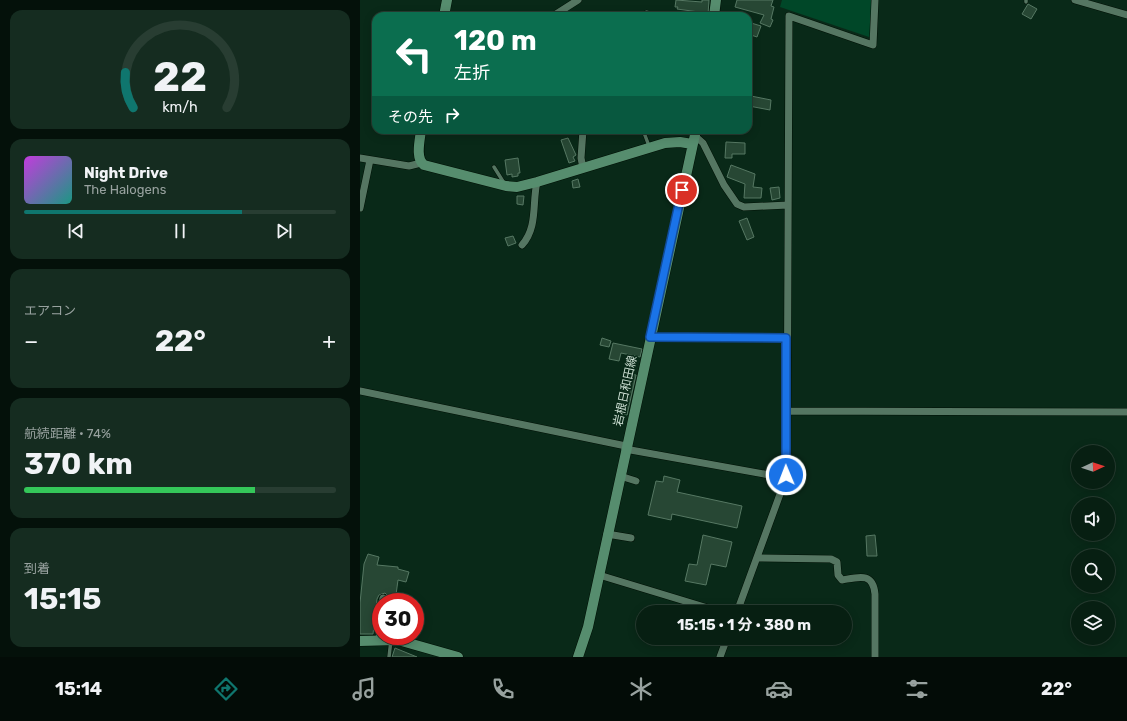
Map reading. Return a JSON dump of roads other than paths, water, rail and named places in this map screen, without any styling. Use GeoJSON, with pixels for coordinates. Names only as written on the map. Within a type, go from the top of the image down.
{"type":"FeatureCollection","features":[{"type":"Feature","properties":{"kind":"main road"},"geometry":{"type":"LineString","coordinates":[[445,12],[447,0]]}},
{"type":"Feature","properties":{"kind":"main road"},"geometry":{"type":"LineString","coordinates":[[714,12],[716,0]]}},
{"type":"Feature","properties":{"kind":"main road"},"geometry":{"type":"LineString","coordinates":[[421,134],[419,148],[421,163],[448,172],[506,186],[517,187],[665,143],[680,142],[694,136]]}},
{"type":"Feature","properties":{"kind":"main road","name":"岩根日和田線"},"geometry":{"type":"LineString","coordinates":[[578,657],[588,627],[694,136]]}},
{"type":"Feature","properties":{"kind":"main road"},"geometry":{"type":"LineString","coordinates":[[360,641],[372,640]]}},
{"type":"Feature","properties":{"kind":"main road"},"geometry":{"type":"LineString","coordinates":[[416,645],[434,653],[458,657]]}},
{"type":"Feature","properties":{"kind":"street"},"geometry":{"type":"LineString","coordinates":[[559,12],[578,0]]}},
{"type":"Feature","properties":{"kind":"street"},"geometry":{"type":"LineString","coordinates":[[740,605],[786,478],[789,16],[873,45],[875,0]]}},
{"type":"Feature","properties":{"kind":"street"},"geometry":{"type":"LineString","coordinates":[[1075,0],[1127,15]]}},
{"type":"Feature","properties":{"kind":"street"},"geometry":{"type":"LineString","coordinates":[[583,134],[580,158],[583,168]]}},
{"type":"Feature","properties":{"kind":"street"},"geometry":{"type":"LineString","coordinates":[[694,136],[703,143],[721,178],[737,204],[744,207],[788,205]]}},
{"type":"Feature","properties":{"kind":"street"},"geometry":{"type":"LineString","coordinates":[[360,158],[409,166],[421,163]]}},
{"type":"Feature","properties":{"kind":"street"},"geometry":{"type":"LineString","coordinates":[[360,208],[370,160]]}},
{"type":"Feature","properties":{"kind":"street"},"geometry":{"type":"LineString","coordinates":[[522,245],[528,238],[532,226],[536,201],[534,194],[537,182]]}},
{"type":"Feature","properties":{"kind":"street"},"geometry":{"type":"LineString","coordinates":[[650,337],[786,338]]}},
{"type":"Feature","properties":{"kind":"street"},"geometry":{"type":"LineString","coordinates":[[360,391],[626,447],[786,478]]}},
{"type":"Feature","properties":{"kind":"street"},"geometry":{"type":"LineString","coordinates":[[786,411],[1127,412]]}},
{"type":"Feature","properties":{"kind":"street"},"geometry":{"type":"LineString","coordinates":[[620,476],[636,481]]}},
{"type":"Feature","properties":{"kind":"street"},"geometry":{"type":"LineString","coordinates":[[607,534],[631,538]]}},
{"type":"Feature","properties":{"kind":"street"},"geometry":{"type":"LineString","coordinates":[[757,558],[831,559],[837,562],[838,575],[842,580],[862,577],[870,580],[873,584],[875,594],[875,657]]}},
{"type":"Feature","properties":{"kind":"street"},"geometry":{"type":"LineString","coordinates":[[599,575],[698,605]]}},
{"type":"Feature","properties":{"kind":"street"},"geometry":{"type":"LineString","coordinates":[[720,657],[724,645]]}},
{"type":"Feature","properties":{"kind":"lane"},"geometry":{"type":"LineString","coordinates":[[645,134],[650,148]]}},
{"type":"Feature","properties":{"kind":"lane"},"geometry":{"type":"LineString","coordinates":[[494,167],[506,186]]}},
{"type":"Feature","properties":{"kind":"lane"},"geometry":{"type":"LineString","coordinates":[[389,657],[390,645]]}}]}
